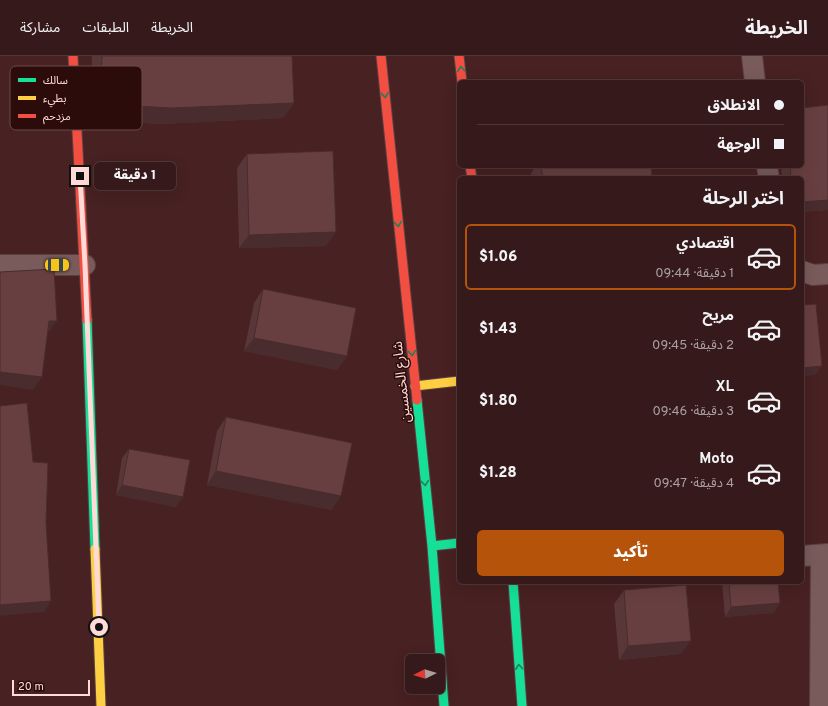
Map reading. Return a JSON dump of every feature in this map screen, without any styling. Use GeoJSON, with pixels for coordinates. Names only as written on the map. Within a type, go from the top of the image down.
{"type":"FeatureCollection","features":[{"type":"Feature","properties":{"kind":"main road"},"geometry":{"type":"LineString","coordinates":[[73,56],[74,66]]}},
{"type":"Feature","properties":{"kind":"main road","name":"شارع الخمسين"},"geometry":{"type":"LineString","coordinates":[[381,56],[432,546],[444,706]]}},
{"type":"Feature","properties":{"kind":"main road"},"geometry":{"type":"LineString","coordinates":[[459,56],[462,80]]}},
{"type":"Feature","properties":{"kind":"main road"},"geometry":{"type":"LineString","coordinates":[[77,130],[85,265],[102,706]]}},
{"type":"Feature","properties":{"kind":"main road"},"geometry":{"type":"LineString","coordinates":[[415,386],[457,381]]}},
{"type":"Feature","properties":{"kind":"main road"},"geometry":{"type":"LineString","coordinates":[[432,546],[457,543]]}},
{"type":"Feature","properties":{"kind":"main road"},"geometry":{"type":"LineString","coordinates":[[513,584],[522,706]]}},
{"type":"Feature","properties":{"kind":"street"},"geometry":{"type":"LineString","coordinates":[[752,56],[755,80]]}},
{"type":"Feature","properties":{"kind":"street"},"geometry":{"type":"LineString","coordinates":[[0,265],[85,265]]}},
{"type":"Feature","properties":{"kind":"street"},"geometry":{"type":"LineString","coordinates":[[804,272],[813,276],[828,274]]}},
{"type":"Feature","properties":{"kind":"street"},"geometry":{"type":"LineString","coordinates":[[817,555],[820,706]]}},
{"type":"Feature","properties":{"kind":"building"},"geometry":{"type":"Polygon","coordinates":[[[102,56],[292,56],[294,103],[171,108],[142,106],[142,66],[102,66],[102,56]]]}},
{"type":"Feature","properties":{"kind":"building"},"geometry":{"type":"Polygon","coordinates":[[[828,105],[828,200],[804,202],[804,176],[791,176],[790,168],[804,168],[804,108],[828,105]]]}},
{"type":"Feature","properties":{"kind":"building"},"geometry":{"type":"Polygon","coordinates":[[[333,151],[336,232],[249,235],[247,154],[333,151]]]}},
{"type":"Feature","properties":{"kind":"building"},"geometry":{"type":"Polygon","coordinates":[[[541,168],[651,168],[652,176],[543,176],[541,168]]]}},
{"type":"Feature","properties":{"kind":"building"},"geometry":{"type":"Polygon","coordinates":[[[54,269],[57,321],[49,321],[42,377],[0,372],[0,272],[54,269]]]}},
{"type":"Feature","properties":{"kind":"building"},"geometry":{"type":"Polygon","coordinates":[[[263,289],[356,308],[347,356],[254,338],[263,289]]]}},
{"type":"Feature","properties":{"kind":"building"},"geometry":{"type":"Polygon","coordinates":[[[816,304],[822,366],[804,368],[804,305],[816,304]]]}},
{"type":"Feature","properties":{"kind":"building"},"geometry":{"type":"Polygon","coordinates":[[[27,403],[33,462],[48,463],[46,523],[51,601],[0,605],[0,406],[27,403]]]}},
{"type":"Feature","properties":{"kind":"building"},"geometry":{"type":"Polygon","coordinates":[[[226,417],[352,443],[341,496],[216,471],[226,417]]]}},
{"type":"Feature","properties":{"kind":"building"},"geometry":{"type":"Polygon","coordinates":[[[129,449],[190,460],[183,497],[122,485],[129,449]]]}},
{"type":"Feature","properties":{"kind":"building"},"geometry":{"type":"Polygon","coordinates":[[[729,584],[778,584],[780,603],[731,607],[729,584]]]}},
{"type":"Feature","properties":{"kind":"building"},"geometry":{"type":"Polygon","coordinates":[[[686,585],[691,641],[628,646],[624,590],[686,585]]]}},
{"type":"Feature","properties":{"kind":"traffic: fast"},"geometry":{"type":"LineString","coordinates":[[87,320],[95,549]]}},
{"type":"Feature","properties":{"kind":"traffic: fast"},"geometry":{"type":"LineString","coordinates":[[417,400],[432,546],[444,706]]}},
{"type":"Feature","properties":{"kind":"traffic: fast"},"geometry":{"type":"LineString","coordinates":[[432,546],[457,543]]}},
{"type":"Feature","properties":{"kind":"traffic: fast"},"geometry":{"type":"LineString","coordinates":[[513,584],[522,706]]}},
{"type":"Feature","properties":{"kind":"traffic: slow"},"geometry":{"type":"LineString","coordinates":[[415,386],[457,381]]}},
{"type":"Feature","properties":{"kind":"traffic: slow"},"geometry":{"type":"LineString","coordinates":[[95,549],[101,706]]}},
{"type":"Feature","properties":{"kind":"traffic: jam"},"geometry":{"type":"LineString","coordinates":[[73,56],[74,66]]}},
{"type":"Feature","properties":{"kind":"traffic: jam"},"geometry":{"type":"LineString","coordinates":[[381,56],[417,400]]}},
{"type":"Feature","properties":{"kind":"traffic: jam"},"geometry":{"type":"LineString","coordinates":[[459,56],[462,80]]}},
{"type":"Feature","properties":{"kind":"traffic: jam"},"geometry":{"type":"LineString","coordinates":[[77,130],[87,320]]}},
{"type":"Feature","properties":{"kind":"traffic: jam"},"geometry":{"type":"LineString","coordinates":[[470,168],[472,176]]}},
{"type":"Feature","properties":{"kind":"route"},"geometry":{"type":"LineString","coordinates":[[80,176],[85,265],[99,627]]}}]}
